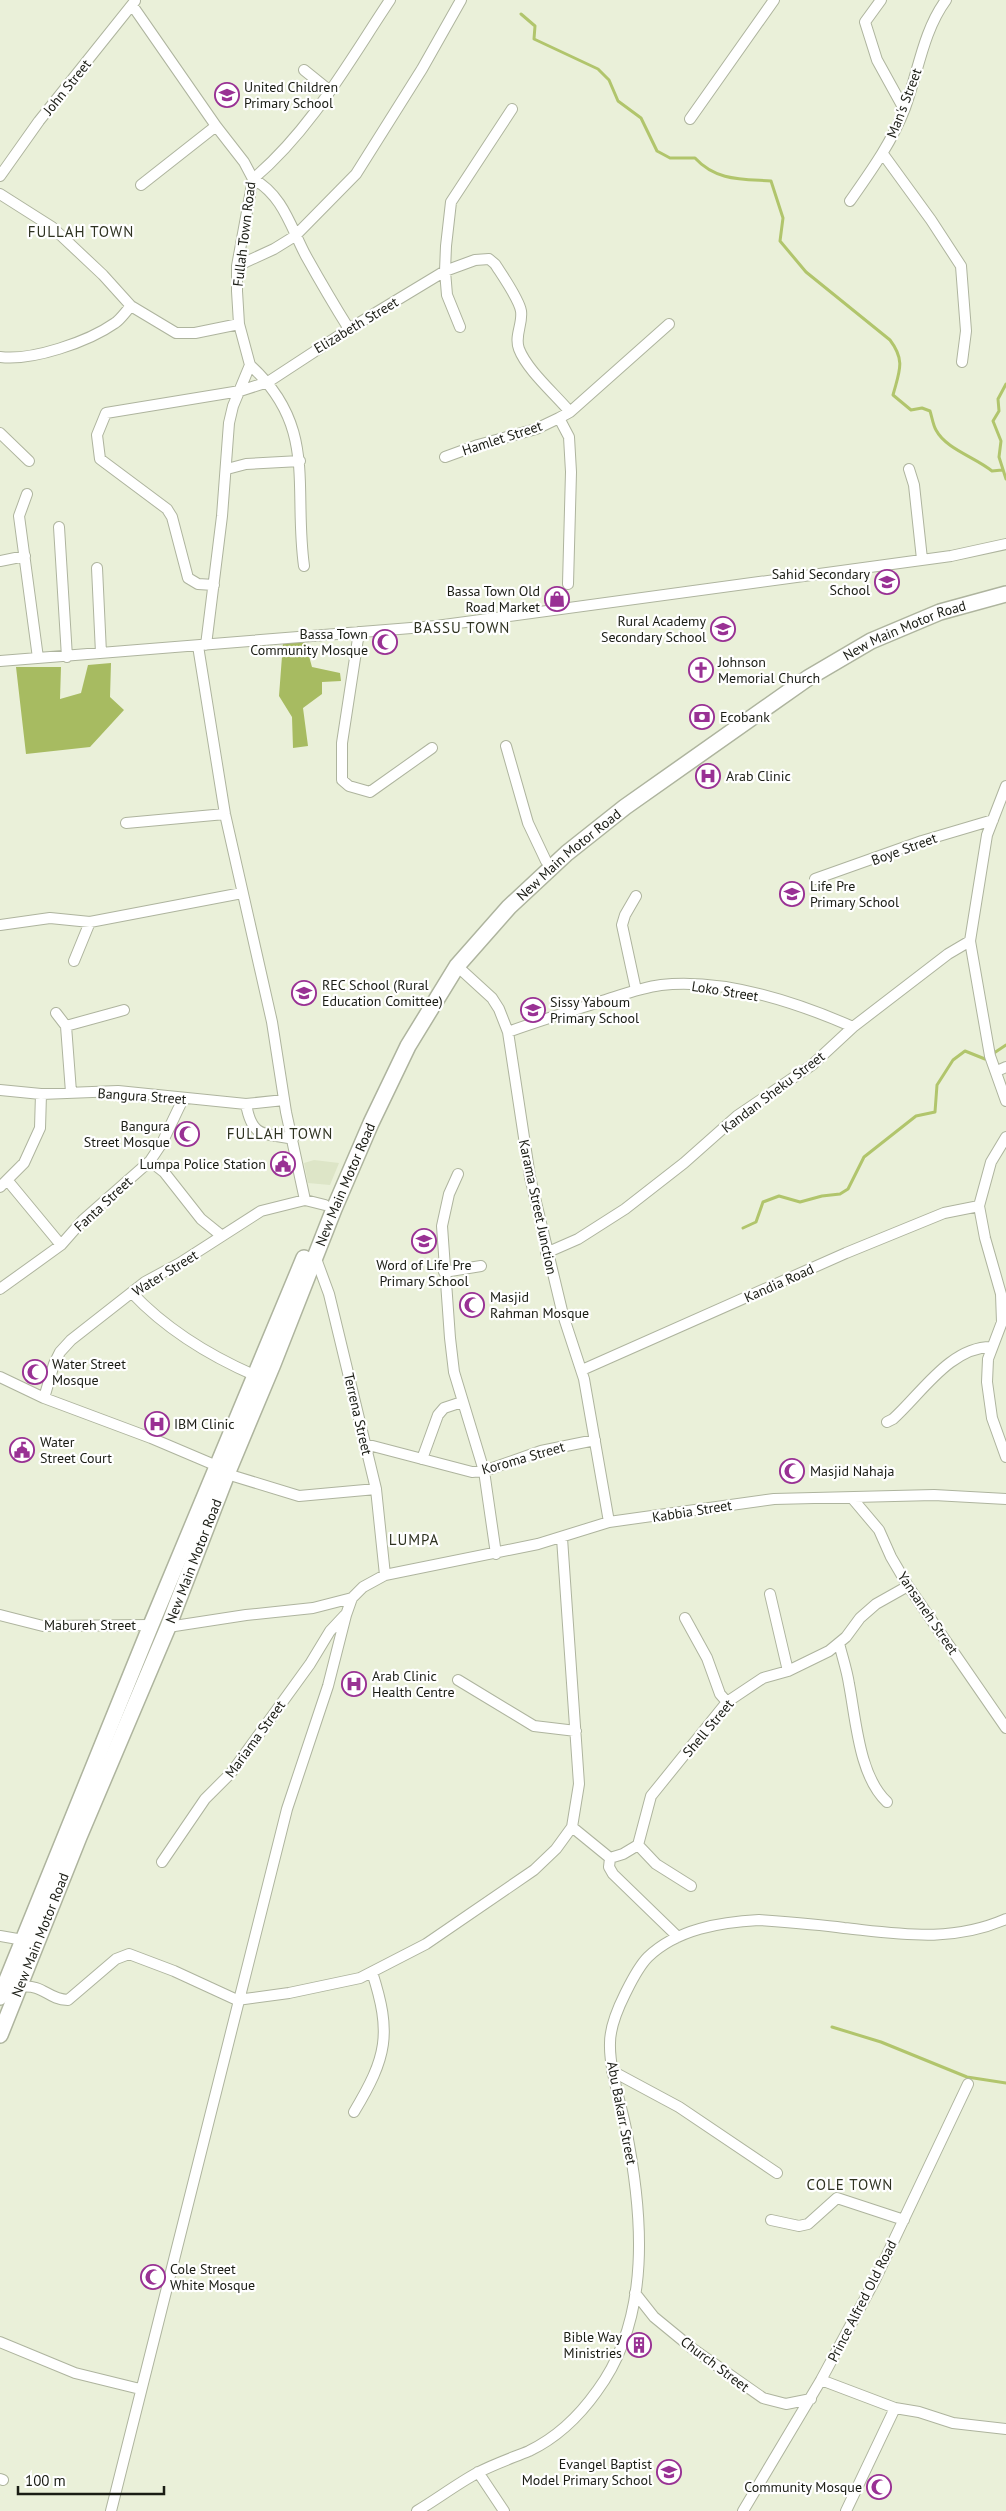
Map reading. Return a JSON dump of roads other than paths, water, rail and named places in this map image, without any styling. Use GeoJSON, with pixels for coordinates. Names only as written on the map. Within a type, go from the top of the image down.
{"type":"FeatureCollection","features":[{"type":"Feature","properties":{"kind":"highway","name":"New Main Motor Road"},"geometry":{"type":"LineString","coordinates":[[0,1997],[30,1941],[78,1837],[168,1627],[256,1376],[325,1205],[401,1042],[449,960],[503,901],[561,846],[628,794],[804,670],[868,634],[938,604],[1006,586]]}},
{"type":"Feature","properties":{"kind":"highway","name":"New Main Motor Road"},"geometry":{"type":"LineString","coordinates":[[0,2035],[20,1987],[30,1941],[151,1625],[222,1470],[274,1364],[315,1256],[371,1123],[408,1046],[457,966],[509,907],[567,853],[626,807],[808,678],[880,638],[940,612],[1006,594]]}},
{"type":"Feature","properties":{"kind":"street"},"geometry":{"type":"LineString","coordinates":[[349,329],[295,236],[287,214],[272,193],[264,185],[253,179],[281,155],[317,111],[390,0]]}},
{"type":"Feature","properties":{"kind":"street"},"geometry":{"type":"LineString","coordinates":[[238,266],[274,249],[295,236],[356,174],[422,69],[461,0]]}},
{"type":"Feature","properties":{"kind":"street"},"geometry":{"type":"LineString","coordinates":[[690,119],[774,0]]}},
{"type":"Feature","properties":{"kind":"street"},"geometry":{"type":"LineString","coordinates":[[882,0],[865,22],[877,60],[904,108]]}},
{"type":"Feature","properties":{"kind":"street","name":"Man's Street"},"geometry":{"type":"LineString","coordinates":[[850,201],[883,154],[904,108],[929,32],[946,0]]}},
{"type":"Feature","properties":{"kind":"street","name":"Fullah Town Road"},"geometry":{"type":"LineString","coordinates":[[134,2],[216,126],[244,162],[253,179],[238,266],[239,324],[250,364]]}},
{"type":"Feature","properties":{"kind":"street","name":"John Street"},"geometry":{"type":"LineString","coordinates":[[0,176],[39,121],[134,2]]}},
{"type":"Feature","properties":{"kind":"street"},"geometry":{"type":"LineString","coordinates":[[304,70],[330,91]]}},
{"type":"Feature","properties":{"kind":"street"},"geometry":{"type":"LineString","coordinates":[[460,327],[448,295],[445,271],[451,202],[512,109]]}},
{"type":"Feature","properties":{"kind":"street"},"geometry":{"type":"LineString","coordinates":[[141,184],[216,126]]}},
{"type":"Feature","properties":{"kind":"street"},"geometry":{"type":"LineString","coordinates":[[883,154],[932,220],[962,266],[966,331],[962,362]]}},
{"type":"Feature","properties":{"kind":"street"},"geometry":{"type":"LineString","coordinates":[[0,194],[52,228],[103,275],[132,306],[176,333],[195,333],[239,324]]}},
{"type":"Feature","properties":{"kind":"street","name":"Elizabeth Street"},"geometry":{"type":"LineString","coordinates":[[214,585],[198,584],[188,578],[172,517],[167,509],[100,459],[97,435],[106,413],[114,410],[143,409],[188,398],[240,392],[268,382],[349,329],[445,271],[474,260],[489,259],[495,264],[521,308],[522,323],[517,335],[518,347],[523,358],[570,412]]}},
{"type":"Feature","properties":{"kind":"street"},"geometry":{"type":"LineString","coordinates":[[0,357],[15,359],[70,344],[116,322],[132,306]]}},
{"type":"Feature","properties":{"kind":"street","name":"Hamlet Street"},"geometry":{"type":"LineString","coordinates":[[445,457],[478,445],[536,429],[570,412],[669,324]]}},
{"type":"Feature","properties":{"kind":"street"},"geometry":{"type":"LineString","coordinates":[[304,566],[300,536],[300,461],[297,444],[284,408],[268,382],[250,364],[233,406],[229,423],[227,469],[214,585],[202,645],[225,814],[272,1022],[284,1100],[305,1200]]}},
{"type":"Feature","properties":{"kind":"street"},"geometry":{"type":"LineString","coordinates":[[559,418],[569,437],[571,472],[568,584]]}},
{"type":"Feature","properties":{"kind":"street"},"geometry":{"type":"LineString","coordinates":[[0,433],[29,461]]}},
{"type":"Feature","properties":{"kind":"street"},"geometry":{"type":"LineString","coordinates":[[227,469],[246,464],[300,461]]}},
{"type":"Feature","properties":{"kind":"street"},"geometry":{"type":"LineString","coordinates":[[909,469],[914,485],[922,559]]}},
{"type":"Feature","properties":{"kind":"street"},"geometry":{"type":"LineString","coordinates":[[27,494],[20,516],[38,658]]}},
{"type":"Feature","properties":{"kind":"street"},"geometry":{"type":"LineString","coordinates":[[59,527],[67,656]]}},
{"type":"Feature","properties":{"kind":"street"},"geometry":{"type":"LineString","coordinates":[[0,661],[445,625],[951,556],[1006,544]]}},
{"type":"Feature","properties":{"kind":"street"},"geometry":{"type":"LineString","coordinates":[[0,560],[25,556]]}},
{"type":"Feature","properties":{"kind":"street"},"geometry":{"type":"LineString","coordinates":[[96,568],[101,653]]}},
{"type":"Feature","properties":{"kind":"street"},"geometry":{"type":"LineString","coordinates":[[359,632],[342,743],[342,780],[349,786],[370,792],[432,748]]}},
{"type":"Feature","properties":{"kind":"street"},"geometry":{"type":"LineString","coordinates":[[506,746],[528,823],[546,861]]}},
{"type":"Feature","properties":{"kind":"street"},"geometry":{"type":"LineString","coordinates":[[1006,786],[988,835],[970,941],[990,1056],[1001,1069],[1006,1100]]}},
{"type":"Feature","properties":{"kind":"street"},"geometry":{"type":"LineString","coordinates":[[126,823],[225,814]]}},
{"type":"Feature","properties":{"kind":"street","name":"Boye Street"},"geometry":{"type":"LineString","coordinates":[[815,879],[922,841],[993,820]]}},
{"type":"Feature","properties":{"kind":"street"},"geometry":{"type":"LineString","coordinates":[[0,925],[50,918],[90,922],[242,893]]}},
{"type":"Feature","properties":{"kind":"street"},"geometry":{"type":"LineString","coordinates":[[636,896],[624,915],[622,924],[636,990]]}},
{"type":"Feature","properties":{"kind":"street"},"geometry":{"type":"LineString","coordinates":[[74,961],[90,922]]}},
{"type":"Feature","properties":{"kind":"street","name":"Kandan Sheku Street"},"geometry":{"type":"LineString","coordinates":[[546,1253],[578,1239],[625,1209],[684,1163],[737,1116],[812,1065],[853,1027],[948,954],[970,941]]}},
{"type":"Feature","properties":{"kind":"street","name":"Karama Street Junction"},"geometry":{"type":"LineString","coordinates":[[457,966],[492,998],[499,1009],[508,1032],[530,1177],[546,1253],[563,1315],[582,1370],[609,1522]]}},
{"type":"Feature","properties":{"kind":"street","name":"Loko Street"},"geometry":{"type":"LineString","coordinates":[[508,1032],[636,990],[662,985],[698,985],[734,989],[817,1011],[853,1027]]}},
{"type":"Feature","properties":{"kind":"street"},"geometry":{"type":"LineString","coordinates":[[66,1026],[124,1010]]}},
{"type":"Feature","properties":{"kind":"street"},"geometry":{"type":"LineString","coordinates":[[56,1013],[66,1026],[71,1092]]}},
{"type":"Feature","properties":{"kind":"street","name":"Bangura Street"},"geometry":{"type":"LineString","coordinates":[[0,1090],[41,1094],[118,1091],[246,1104],[284,1100]]}},
{"type":"Feature","properties":{"kind":"street"},"geometry":{"type":"LineString","coordinates":[[41,1094],[40,1128],[24,1163],[4,1184],[61,1245]]}},
{"type":"Feature","properties":{"kind":"street","name":"Fanta Street"},"geometry":{"type":"LineString","coordinates":[[0,1289],[61,1245],[83,1220],[150,1161],[167,1135],[183,1099]]}},
{"type":"Feature","properties":{"kind":"street"},"geometry":{"type":"LineString","coordinates":[[246,1104],[249,1122],[258,1132],[293,1140]]}},
{"type":"Feature","properties":{"kind":"street"},"geometry":{"type":"LineString","coordinates":[[1006,1136],[991,1162],[979,1206],[985,1238],[1004,1303],[1002,1322],[988,1359],[987,1382],[992,1418],[1006,1457]]}},
{"type":"Feature","properties":{"kind":"street"},"geometry":{"type":"LineString","coordinates":[[150,1161],[164,1172],[201,1219],[222,1236]]}},
{"type":"Feature","properties":{"kind":"street"},"geometry":{"type":"LineString","coordinates":[[458,1174],[449,1194],[442,1226],[444,1272],[454,1372],[484,1471],[496,1554]]}},
{"type":"Feature","properties":{"kind":"street","name":"Water Street"},"geometry":{"type":"LineString","coordinates":[[44,1398],[54,1364],[60,1352],[71,1340],[145,1282],[261,1211],[305,1200],[325,1205]]}},
{"type":"Feature","properties":{"kind":"street","name":"Kandia Road"},"geometry":{"type":"LineString","coordinates":[[582,1370],[846,1252],[944,1213],[979,1206]]}},
{"type":"Feature","properties":{"kind":"street","name":"Terrena Street"},"geometry":{"type":"LineString","coordinates":[[315,1256],[330,1294],[376,1490],[385,1575]]}},
{"type":"Feature","properties":{"kind":"street"},"geometry":{"type":"LineString","coordinates":[[444,1272],[481,1266]]}},
{"type":"Feature","properties":{"kind":"street"},"geometry":{"type":"LineString","coordinates":[[132,1293],[147,1309],[182,1337],[256,1376]]}},
{"type":"Feature","properties":{"kind":"street"},"geometry":{"type":"LineString","coordinates":[[887,1422],[893,1419],[932,1379],[951,1363],[980,1347],[991,1347]]}},
{"type":"Feature","properties":{"kind":"street"},"geometry":{"type":"LineString","coordinates":[[0,1377],[44,1398],[152,1438],[222,1470],[299,1496],[376,1490]]}},
{"type":"Feature","properties":{"kind":"street"},"geometry":{"type":"LineString","coordinates":[[422,1459],[438,1415],[444,1408],[462,1402]]}},
{"type":"Feature","properties":{"kind":"street","name":"Koroma Street"},"geometry":{"type":"LineString","coordinates":[[365,1444],[472,1472],[484,1471],[540,1451],[595,1440]]}},
{"type":"Feature","properties":{"kind":"street","name":"Kabbia Street"},"geometry":{"type":"LineString","coordinates":[[385,1575],[496,1554],[562,1538],[609,1522],[774,1499],[934,1495],[1006,1499]]}},
{"type":"Feature","properties":{"kind":"street","name":"Yansaneh Street"},"geometry":{"type":"LineString","coordinates":[[852,1498],[879,1530],[891,1557],[908,1586],[1006,1728]]}},
{"type":"Feature","properties":{"kind":"street"},"geometry":{"type":"LineString","coordinates":[[20,1987],[34,1986],[59,2000],[68,2000],[116,1959],[129,1954],[174,1971],[237,2000],[289,1993],[360,1978],[426,1944],[534,1870],[556,1849],[572,1827],[579,1784],[562,1538]]}},
{"type":"Feature","properties":{"kind":"street"},"geometry":{"type":"LineString","coordinates":[[111,2511],[237,2000],[287,1809],[328,1686],[352,1598],[363,1587],[385,1575]]}},
{"type":"Feature","properties":{"kind":"street","name":"Shell Street"},"geometry":{"type":"LineString","coordinates":[[638,1845],[651,1796],[727,1702],[763,1678],[788,1671],[829,1651],[876,1604],[908,1586]]}},
{"type":"Feature","properties":{"kind":"street"},"geometry":{"type":"LineString","coordinates":[[770,1594],[788,1671]]}},
{"type":"Feature","properties":{"kind":"street"},"geometry":{"type":"LineString","coordinates":[[168,1627],[246,1615],[313,1608],[352,1598]]}},
{"type":"Feature","properties":{"kind":"street","name":"Mabureh Street"},"geometry":{"type":"LineString","coordinates":[[0,1614],[43,1626],[151,1625]]}},
{"type":"Feature","properties":{"kind":"street","name":"Mariama Street"},"geometry":{"type":"LineString","coordinates":[[162,1862],[201,1805],[232,1773],[310,1664],[330,1631],[346,1615]]}},
{"type":"Feature","properties":{"kind":"street"},"geometry":{"type":"LineString","coordinates":[[684,1618],[707,1658],[720,1694],[727,1702]]}},
{"type":"Feature","properties":{"kind":"street"},"geometry":{"type":"LineString","coordinates":[[839,1643],[849,1683],[859,1740],[879,1794],[887,1802]]}},
{"type":"Feature","properties":{"kind":"street"},"geometry":{"type":"LineString","coordinates":[[458,1680],[534,1726],[576,1731]]}},
{"type":"Feature","properties":{"kind":"street"},"geometry":{"type":"LineString","coordinates":[[572,1827],[610,1858]]}},
{"type":"Feature","properties":{"kind":"street"},"geometry":{"type":"LineString","coordinates":[[610,1858],[623,1854],[638,1845],[656,1864],[691,1886]]}},
{"type":"Feature","properties":{"kind":"street"},"geometry":{"type":"LineString","coordinates":[[610,1858],[609,1867],[613,1874],[678,1937]]}},
{"type":"Feature","properties":{"kind":"street","name":"Abu Bakarr Street"},"geometry":{"type":"LineString","coordinates":[[417,2511],[478,2472],[531,2450],[570,2423],[598,2391],[616,2358],[631,2316],[639,2263],[637,2199],[630,2148],[617,2085],[612,2071],[610,2042],[624,1996],[633,1978],[648,1957],[678,1937],[715,1925],[759,1920],[909,1936],[939,1935],[983,1929],[1006,1919]]}},
{"type":"Feature","properties":{"kind":"street"},"geometry":{"type":"LineString","coordinates":[[0,1936],[30,1941]]}},
{"type":"Feature","properties":{"kind":"street"},"geometry":{"type":"LineString","coordinates":[[354,2112],[376,2072],[384,2041],[385,2018],[372,1972]]}},
{"type":"Feature","properties":{"kind":"street"},"geometry":{"type":"LineString","coordinates":[[612,2071],[686,2112],[777,2173]]}},
{"type":"Feature","properties":{"kind":"street","name":"Prince Alfred Old Road"},"geometry":{"type":"LineString","coordinates":[[743,2511],[822,2380],[904,2220],[968,2084]]}},
{"type":"Feature","properties":{"kind":"street"},"geometry":{"type":"LineString","coordinates":[[771,2220],[799,2226],[808,2224],[837,2198],[904,2220]]}},
{"type":"Feature","properties":{"kind":"street","name":"Church Street"},"geometry":{"type":"LineString","coordinates":[[634,2293],[654,2317],[686,2344],[763,2398],[786,2404],[811,2399]]}},
{"type":"Feature","properties":{"kind":"street"},"geometry":{"type":"LineString","coordinates":[[0,2342],[75,2373],[140,2389]]}},
{"type":"Feature","properties":{"kind":"street"},"geometry":{"type":"LineString","coordinates":[[822,2380],[896,2408],[919,2412],[953,2423],[1006,2429]]}},
{"type":"Feature","properties":{"kind":"street"},"geometry":{"type":"LineString","coordinates":[[848,2511],[896,2408]]}},
{"type":"Feature","properties":{"kind":"street"},"geometry":{"type":"LineString","coordinates":[[478,2472],[504,2511]]}},
{"type":"Feature","properties":{"kind":"waterway"},"geometry":{"type":"LineString","coordinates":[[521,14],[535,26],[534,39],[598,69],[609,80],[618,101],[641,118],[657,151],[670,158],[695,158],[703,166],[721,175],[740,179],[771,181],[783,218],[780,241],[806,272],[890,340],[895,347],[900,367],[893,395],[911,410],[922,408],[930,411],[936,430],[954,448],[992,471],[1002,470]]}},
{"type":"Feature","properties":{"kind":"waterway"},"geometry":{"type":"LineString","coordinates":[[1006,384],[998,399],[999,411],[993,421],[1001,441],[999,457],[1006,479]]}},
{"type":"Feature","properties":{"kind":"waterway"},"geometry":{"type":"LineString","coordinates":[[743,1228],[756,1222],[763,1202],[779,1196],[800,1202],[822,1196],[840,1194],[848,1189],[864,1157],[916,1116],[935,1112],[937,1085],[953,1060],[965,1051],[985,1059],[1006,1045]]}},
{"type":"Feature","properties":{"kind":"waterway"},"geometry":{"type":"LineString","coordinates":[[832,2027],[881,2042],[967,2077],[1006,2083]]}},
{"type":"Feature","properties":{"kind":"place","name":"United Children Primary School"},"geometry":{"type":"Point","coordinates":[227,95]}},
{"type":"Feature","properties":{"kind":"place","name":"Sahid Secondary School"},"geometry":{"type":"Point","coordinates":[887,582]}},
{"type":"Feature","properties":{"kind":"place","name":"Bassa Town Old Road Market"},"geometry":{"type":"Point","coordinates":[557,599]}},
{"type":"Feature","properties":{"kind":"place","name":"Rural Academy Secondary School"},"geometry":{"type":"Point","coordinates":[723,629]}},
{"type":"Feature","properties":{"kind":"place","name":"Bassa Town Community Mosque"},"geometry":{"type":"Point","coordinates":[385,642]}},
{"type":"Feature","properties":{"kind":"place","name":"Johnson Memorial Church"},"geometry":{"type":"Point","coordinates":[701,670]}},
{"type":"Feature","properties":{"kind":"place","name":"Ecobank"},"geometry":{"type":"Point","coordinates":[702,717]}},
{"type":"Feature","properties":{"kind":"place","name":"Arab Clinic"},"geometry":{"type":"Point","coordinates":[708,776]}},
{"type":"Feature","properties":{"kind":"place","name":"Life Pre Primary School"},"geometry":{"type":"Point","coordinates":[792,894]}},
{"type":"Feature","properties":{"kind":"place","name":"REC School (Rural Education Comittee)"},"geometry":{"type":"Point","coordinates":[304,993]}},
{"type":"Feature","properties":{"kind":"place","name":"Sissy Yaboum Primary School"},"geometry":{"type":"Point","coordinates":[533,1010]}},
{"type":"Feature","properties":{"kind":"place","name":"Bangura Street Mosque"},"geometry":{"type":"Point","coordinates":[187,1134]}},
{"type":"Feature","properties":{"kind":"place","name":"Lumpa Police Station"},"geometry":{"type":"Point","coordinates":[283,1164]}},
{"type":"Feature","properties":{"kind":"place","name":"Word of Life Pre Primary School"},"geometry":{"type":"Point","coordinates":[424,1241]}},
{"type":"Feature","properties":{"kind":"place","name":"Masjid Rahman Mosque"},"geometry":{"type":"Point","coordinates":[472,1305]}},
{"type":"Feature","properties":{"kind":"place","name":"Water Street Mosque"},"geometry":{"type":"Point","coordinates":[35,1372]}},
{"type":"Feature","properties":{"kind":"place","name":"IBM Clinic"},"geometry":{"type":"Point","coordinates":[157,1424]}},
{"type":"Feature","properties":{"kind":"place","name":"Water Street Court"},"geometry":{"type":"Point","coordinates":[22,1450]}},
{"type":"Feature","properties":{"kind":"place","name":"Masjid Nahaja"},"geometry":{"type":"Point","coordinates":[792,1471]}},
{"type":"Feature","properties":{"kind":"place","name":"Arab Clinic Health Centre"},"geometry":{"type":"Point","coordinates":[354,1684]}},
{"type":"Feature","properties":{"kind":"place","name":"Cole Street White Mosque"},"geometry":{"type":"Point","coordinates":[153,2277]}},
{"type":"Feature","properties":{"kind":"place","name":"Bible Way Ministries"},"geometry":{"type":"Point","coordinates":[639,2345]}},
{"type":"Feature","properties":{"kind":"place","name":"Evangel Baptist Model Primary School"},"geometry":{"type":"Point","coordinates":[669,2472]}},
{"type":"Feature","properties":{"kind":"place","name":"Community Mosque"},"geometry":{"type":"Point","coordinates":[879,2487]}},
{"type":"Feature","properties":{"kind":"district","name":"FULLAH TOWN"},"geometry":{"type":"Point","coordinates":[81,232]}},
{"type":"Feature","properties":{"kind":"district","name":"BASSU TOWN"},"geometry":{"type":"Point","coordinates":[462,628]}},
{"type":"Feature","properties":{"kind":"district","name":"FULLAH TOWN"},"geometry":{"type":"Point","coordinates":[280,1134]}},
{"type":"Feature","properties":{"kind":"district","name":"LUMPA"},"geometry":{"type":"Point","coordinates":[414,1540]}},
{"type":"Feature","properties":{"kind":"district","name":"COLE TOWN"},"geometry":{"type":"Point","coordinates":[850,2185]}}]}
